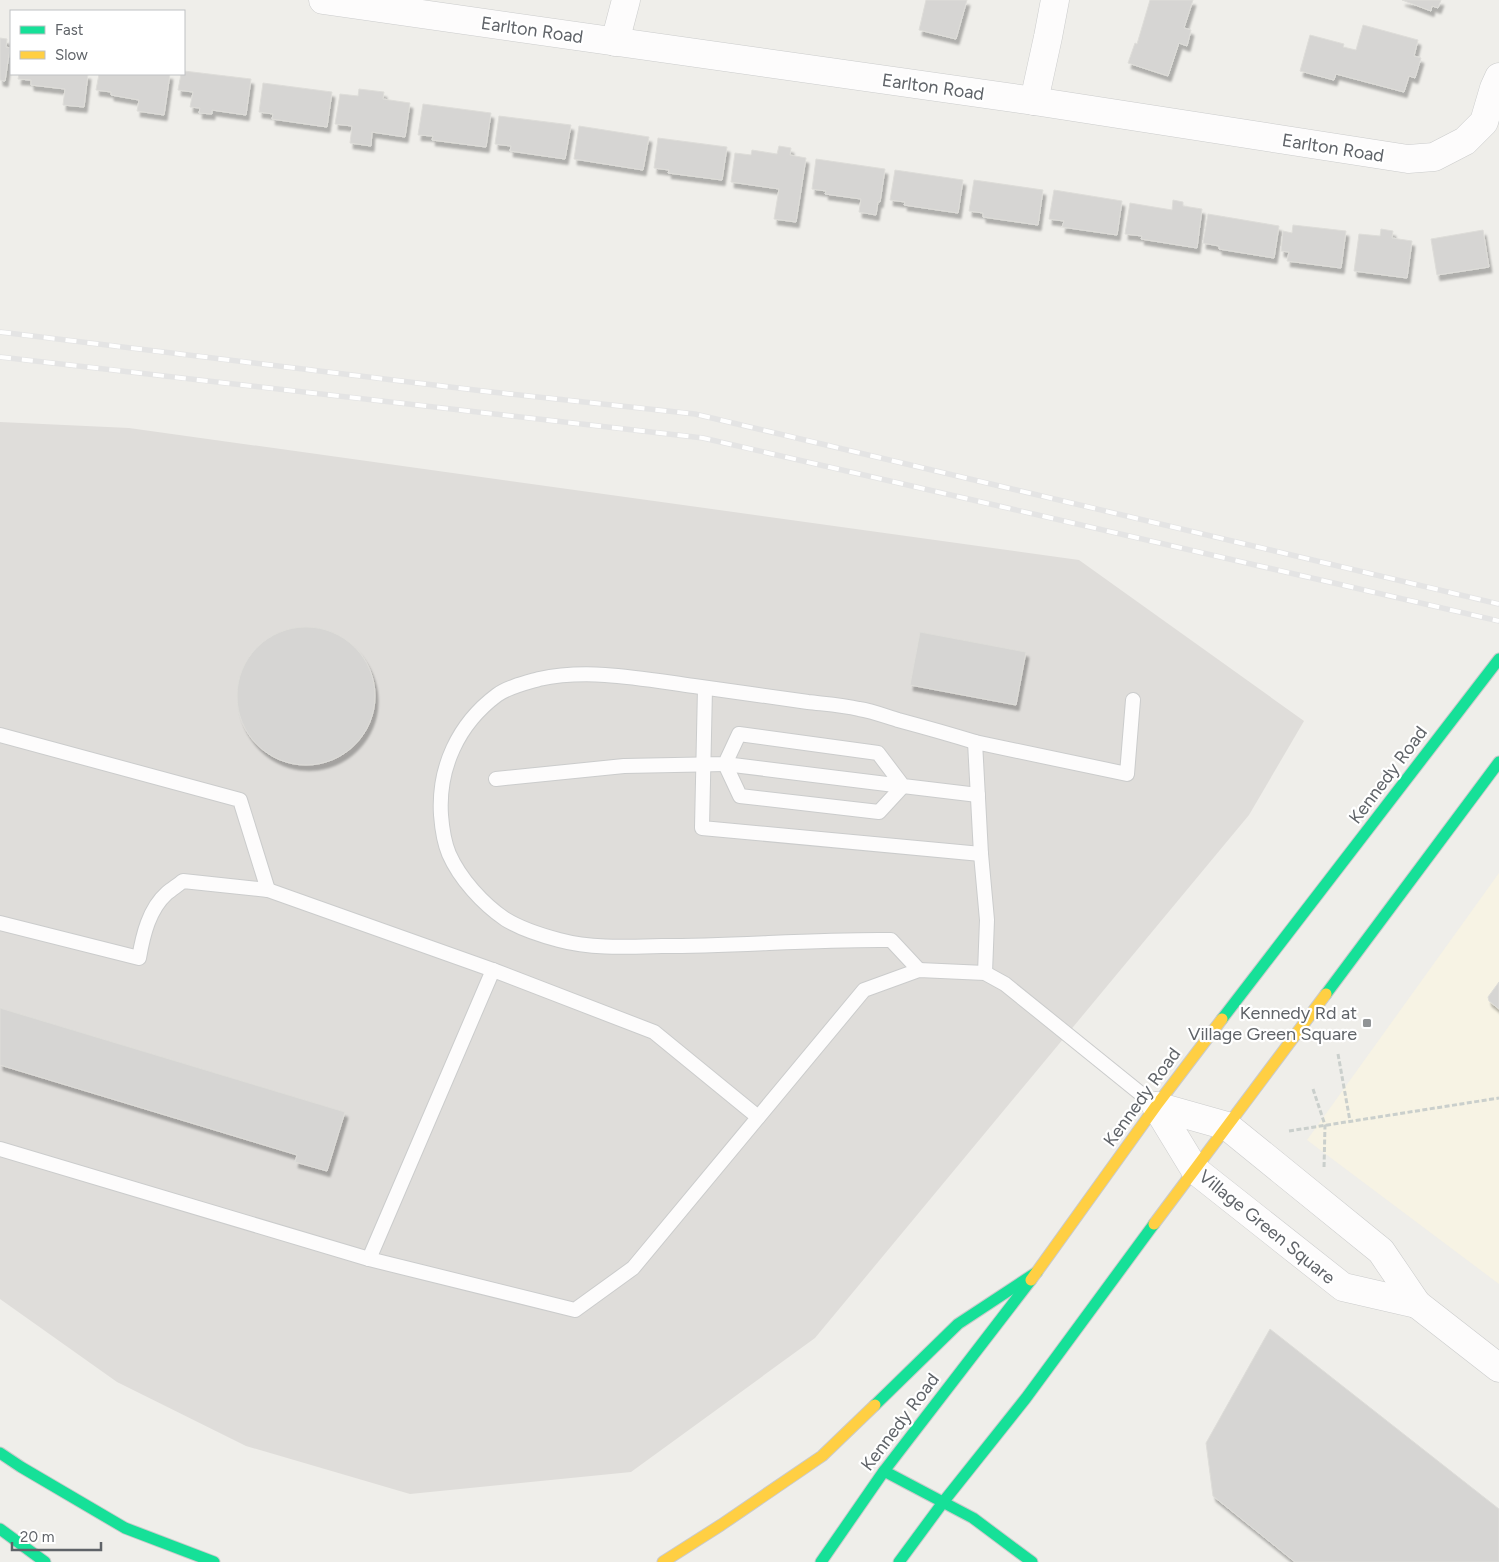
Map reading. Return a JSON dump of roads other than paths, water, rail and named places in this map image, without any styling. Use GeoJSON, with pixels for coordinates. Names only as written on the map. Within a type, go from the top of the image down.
{"type":"FeatureCollection","features":[{"type":"Feature","properties":{"kind":"main road","name":"Kennedy Road"},"geometry":{"type":"LineString","coordinates":[[821,1562],[884,1471],[1037,1272],[1156,1106],[1499,659]]}},
{"type":"Feature","properties":{"kind":"main road"},"geometry":{"type":"LineString","coordinates":[[899,1562],[944,1501],[1026,1398],[1499,762]]}},
{"type":"Feature","properties":{"kind":"main road"},"geometry":{"type":"LineString","coordinates":[[662,1562],[722,1525],[822,1456],[958,1324],[1037,1272]]}},
{"type":"Feature","properties":{"kind":"main road"},"geometry":{"type":"LineString","coordinates":[[0,1453],[125,1528],[214,1562]]}},
{"type":"Feature","properties":{"kind":"main road"},"geometry":{"type":"LineString","coordinates":[[884,1471],[974,1518],[1032,1562]]}},
{"type":"Feature","properties":{"kind":"main road"},"geometry":{"type":"LineString","coordinates":[[0,1529],[46,1562]]}},
{"type":"Feature","properties":{"kind":"street","name":"Earlton Road"},"geometry":{"type":"LineString","coordinates":[[323,0],[1034,101],[1408,159],[1434,157],[1465,141],[1484,122],[1499,77]]}},
{"type":"Feature","properties":{"kind":"street"},"geometry":{"type":"LineString","coordinates":[[615,42],[626,0]]}},
{"type":"Feature","properties":{"kind":"street"},"geometry":{"type":"LineString","coordinates":[[1034,101],[1055,0]]}},
{"type":"Feature","properties":{"kind":"street","name":"Village Green Square"},"geometry":{"type":"LineString","coordinates":[[1156,1106],[1227,1126],[1382,1252],[1417,1304],[1499,1368]]}},
{"type":"Feature","properties":{"kind":"street","name":"Village Green Square"},"geometry":{"type":"LineString","coordinates":[[1156,1106],[1195,1170],[1343,1287],[1417,1304]]}},
{"type":"Feature","properties":{"kind":"lane"},"geometry":{"type":"LineString","coordinates":[[919,970],[892,940],[848,939],[687,946],[601,947],[561,941],[521,927],[504,918],[482,899],[461,874],[449,855],[443,834],[440,792],[448,758],[456,740],[468,722],[498,694],[520,685],[542,679],[569,676],[618,676],[859,709],[975,742],[1127,774],[1133,700]]}},
{"type":"Feature","properties":{"kind":"lane"},"geometry":{"type":"LineString","coordinates":[[704,688],[702,828],[981,854]]}},
{"type":"Feature","properties":{"kind":"lane"},"geometry":{"type":"LineString","coordinates":[[725,764],[739,734],[878,753],[902,786]]}},
{"type":"Feature","properties":{"kind":"lane"},"geometry":{"type":"LineString","coordinates":[[0,735],[240,800],[268,890]]}},
{"type":"Feature","properties":{"kind":"lane"},"geometry":{"type":"LineString","coordinates":[[975,742],[981,854],[987,920],[985,973]]}},
{"type":"Feature","properties":{"kind":"lane"},"geometry":{"type":"LineString","coordinates":[[496,779],[624,766],[725,764],[978,795]]}},
{"type":"Feature","properties":{"kind":"lane"},"geometry":{"type":"LineString","coordinates":[[725,764],[740,796],[879,812],[902,786]]}},
{"type":"Feature","properties":{"kind":"lane"},"geometry":{"type":"LineString","coordinates":[[0,923],[139,958],[142,940],[150,916],[166,894],[183,881],[268,890],[493,970],[654,1032],[758,1117]]}},
{"type":"Feature","properties":{"kind":"lane"},"geometry":{"type":"LineString","coordinates":[[369,1259],[493,970]]}},
{"type":"Feature","properties":{"kind":"lane"},"geometry":{"type":"LineString","coordinates":[[0,1149],[369,1259],[575,1310],[634,1268],[864,990],[919,970],[985,973],[1005,984],[1156,1106]]}},
{"type":"Feature","properties":{"kind":"railway"},"geometry":{"type":"LineString","coordinates":[[0,332],[483,391],[695,414],[1499,604]]}},
{"type":"Feature","properties":{"kind":"railway"},"geometry":{"type":"LineString","coordinates":[[0,357],[703,438],[1499,621]]}},
{"type":"Feature","properties":{"kind":"place","name":"Kennedy Rd at Village Green Square"},"geometry":{"type":"Point","coordinates":[1367,1023]}}]}
